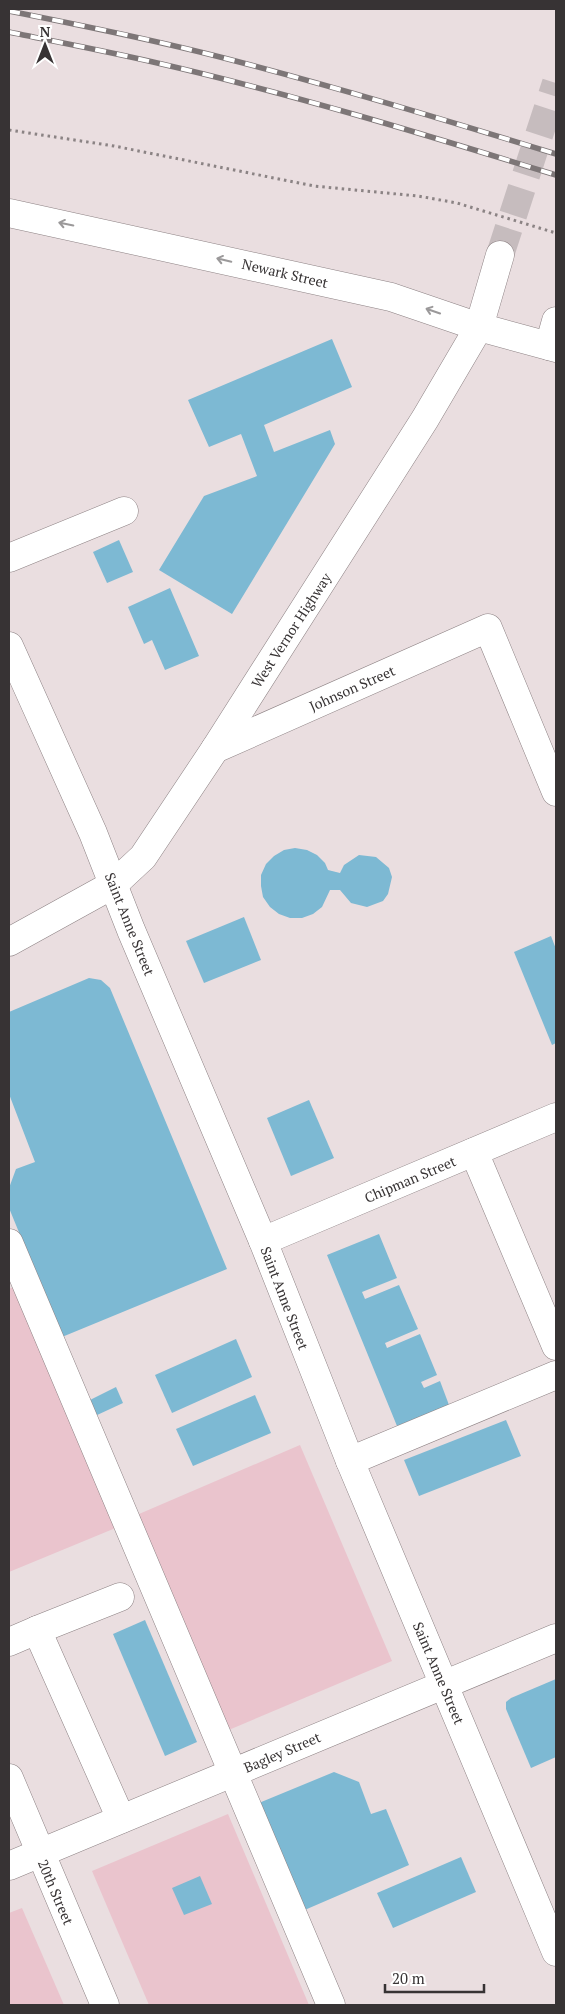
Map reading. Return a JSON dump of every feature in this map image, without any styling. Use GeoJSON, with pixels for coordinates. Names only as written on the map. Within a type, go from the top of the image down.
{"type":"FeatureCollection","features":[{"type":"Feature","properties":{"kind":"street","name":"Newark Street"},"geometry":{"type":"LineString","coordinates":[[9,213],[391,297],[479,327],[554,339]]}},
{"type":"Feature","properties":{"kind":"street","name":"West Vernor Highway"},"geometry":{"type":"LineString","coordinates":[[9,942],[114,884],[143,857],[216,749],[425,419],[479,327],[500,255]]}},
{"type":"Feature","properties":{"kind":"street"},"geometry":{"type":"LineString","coordinates":[[9,558],[124,511]]}},
{"type":"Feature","properties":{"kind":"street","name":"Johnson Street"},"geometry":{"type":"LineString","coordinates":[[216,749],[488,628],[556,792]]}},
{"type":"Feature","properties":{"kind":"street","name":"Saint Anne Street"},"geometry":{"type":"LineString","coordinates":[[9,646],[114,884],[263,1241],[350,1461],[556,1952]]}},
{"type":"Feature","properties":{"kind":"street","name":"Chipman Street"},"geometry":{"type":"LineString","coordinates":[[263,1241],[556,1117]]}},
{"type":"Feature","properties":{"kind":"street"},"geometry":{"type":"LineString","coordinates":[[474,1152],[556,1346]]}},
{"type":"Feature","properties":{"kind":"street"},"geometry":{"type":"LineString","coordinates":[[9,1243],[332,2005]]}},
{"type":"Feature","properties":{"kind":"street"},"geometry":{"type":"LineString","coordinates":[[350,1461],[556,1375]]}},
{"type":"Feature","properties":{"kind":"street"},"geometry":{"type":"LineString","coordinates":[[9,1642],[120,1597]]}},
{"type":"Feature","properties":{"kind":"street"},"geometry":{"type":"LineString","coordinates":[[37,1630],[121,1819]]}},
{"type":"Feature","properties":{"kind":"street","name":"Bagley Street"},"geometry":{"type":"LineString","coordinates":[[9,1866],[556,1638]]}},
{"type":"Feature","properties":{"kind":"street","name":"20th Street"},"geometry":{"type":"LineString","coordinates":[[9,1778],[105,2005]]}},
{"type":"Feature","properties":{"kind":"path"},"geometry":{"type":"LineString","coordinates":[[9,130],[114,146],[314,186],[418,196],[457,203],[556,233]]}},
{"type":"Feature","properties":{"kind":"shaded area"},"geometry":{"type":"Polygon","coordinates":[[[13,1287],[118,1527],[9,1572],[9,1289],[13,1287]]]}},
{"type":"Feature","properties":{"kind":"shaded area"},"geometry":{"type":"Polygon","coordinates":[[[300,1445],[392,1661],[224,1732],[132,1517],[300,1445]]]}},
{"type":"Feature","properties":{"kind":"shaded area"},"geometry":{"type":"Polygon","coordinates":[[[228,1814],[309,2005],[149,2005],[92,1871],[228,1814]]]}},
{"type":"Feature","properties":{"kind":"shaded area"},"geometry":{"type":"Polygon","coordinates":[[[22,1908],[64,2005],[9,2005],[9,1913],[22,1908]]]}},
{"type":"Feature","properties":{"kind":"building"},"geometry":{"type":"Polygon","coordinates":[[[332,339],[352,387],[264,425],[274,452],[330,430],[335,444],[232,614],[159,570],[204,496],[257,476],[241,434],[209,447],[188,400],[332,339]]]}},
{"type":"Feature","properties":{"kind":"building"},"geometry":{"type":"Polygon","coordinates":[[[119,540],[133,572],[107,583],[93,552],[119,540]]]}},
{"type":"Feature","properties":{"kind":"building"},"geometry":{"type":"Polygon","coordinates":[[[170,588],[199,656],[165,670],[152,640],[144,644],[128,607],[170,588]]]}},
{"type":"Feature","properties":{"kind":"building"},"geometry":{"type":"Polygon","coordinates":[[[295,848],[307,850],[317,855],[325,863],[328,870],[340,873],[344,865],[359,855],[376,857],[389,868],[392,877],[388,894],[383,901],[367,907],[351,903],[340,890],[330,890],[322,907],[313,914],[302,918],[290,918],[279,914],[270,907],[263,897],[261,875],[266,864],[274,856],[284,850],[295,848]]]}},
{"type":"Feature","properties":{"kind":"building"},"geometry":{"type":"Polygon","coordinates":[[[244,917],[261,960],[204,983],[186,941],[244,917]]]}},
{"type":"Feature","properties":{"kind":"building"},"geometry":{"type":"Polygon","coordinates":[[[551,936],[556,949],[556,1043],[552,1045],[514,952],[551,936]]]}},
{"type":"Feature","properties":{"kind":"building"},"geometry":{"type":"Polygon","coordinates":[[[89,978],[101,980],[110,988],[227,1269],[62,1337],[9,1208],[9,1188],[16,1169],[35,1162],[9,1094],[9,1012],[89,978]]]}},
{"type":"Feature","properties":{"kind":"building"},"geometry":{"type":"Polygon","coordinates":[[[309,1100],[334,1158],[291,1176],[267,1118],[309,1100]]]}},
{"type":"Feature","properties":{"kind":"building"},"geometry":{"type":"Polygon","coordinates":[[[379,1234],[397,1278],[362,1292],[365,1299],[399,1285],[418,1329],[385,1343],[387,1348],[420,1334],[437,1375],[421,1382],[424,1388],[440,1381],[449,1405],[397,1426],[327,1255],[379,1234]]]}},
{"type":"Feature","properties":{"kind":"building"},"geometry":{"type":"Polygon","coordinates":[[[236,1339],[252,1377],[172,1413],[155,1375],[236,1339]]]}},
{"type":"Feature","properties":{"kind":"building"},"geometry":{"type":"Polygon","coordinates":[[[116,1387],[123,1403],[95,1416],[88,1401],[116,1387]]]}},
{"type":"Feature","properties":{"kind":"building"},"geometry":{"type":"Polygon","coordinates":[[[255,1395],[271,1433],[193,1466],[176,1429],[255,1395]]]}},
{"type":"Feature","properties":{"kind":"building"},"geometry":{"type":"Polygon","coordinates":[[[506,1420],[521,1456],[419,1496],[404,1460],[506,1420]]]}},
{"type":"Feature","properties":{"kind":"building"},"geometry":{"type":"Polygon","coordinates":[[[145,1620],[197,1742],[165,1756],[113,1634],[145,1620]]]}},
{"type":"Feature","properties":{"kind":"building"},"geometry":{"type":"Polygon","coordinates":[[[556,1679],[556,1757],[531,1768],[506,1709],[506,1702],[511,1698],[556,1679]]]}},
{"type":"Feature","properties":{"kind":"building"},"geometry":{"type":"Polygon","coordinates":[[[334,1772],[359,1782],[371,1814],[386,1809],[409,1865],[300,1912],[254,1805],[334,1772]]]}},
{"type":"Feature","properties":{"kind":"building"},"geometry":{"type":"Polygon","coordinates":[[[461,1857],[476,1892],[393,1928],[377,1893],[461,1857]]]}},
{"type":"Feature","properties":{"kind":"building"},"geometry":{"type":"Polygon","coordinates":[[[200,1876],[212,1904],[184,1915],[172,1888],[200,1876]]]}},
{"type":"Feature","properties":{"kind":"tunnel"},"geometry":{"type":"LineString","coordinates":[[500,255],[556,83]]}},
{"type":"Feature","properties":{"kind":"railway"},"geometry":{"type":"LineString","coordinates":[[9,11],[141,38],[220,57],[347,91],[556,154]]}},
{"type":"Feature","properties":{"kind":"railway"},"geometry":{"type":"LineString","coordinates":[[9,32],[135,58],[255,87],[406,129],[556,175]]}}]}
